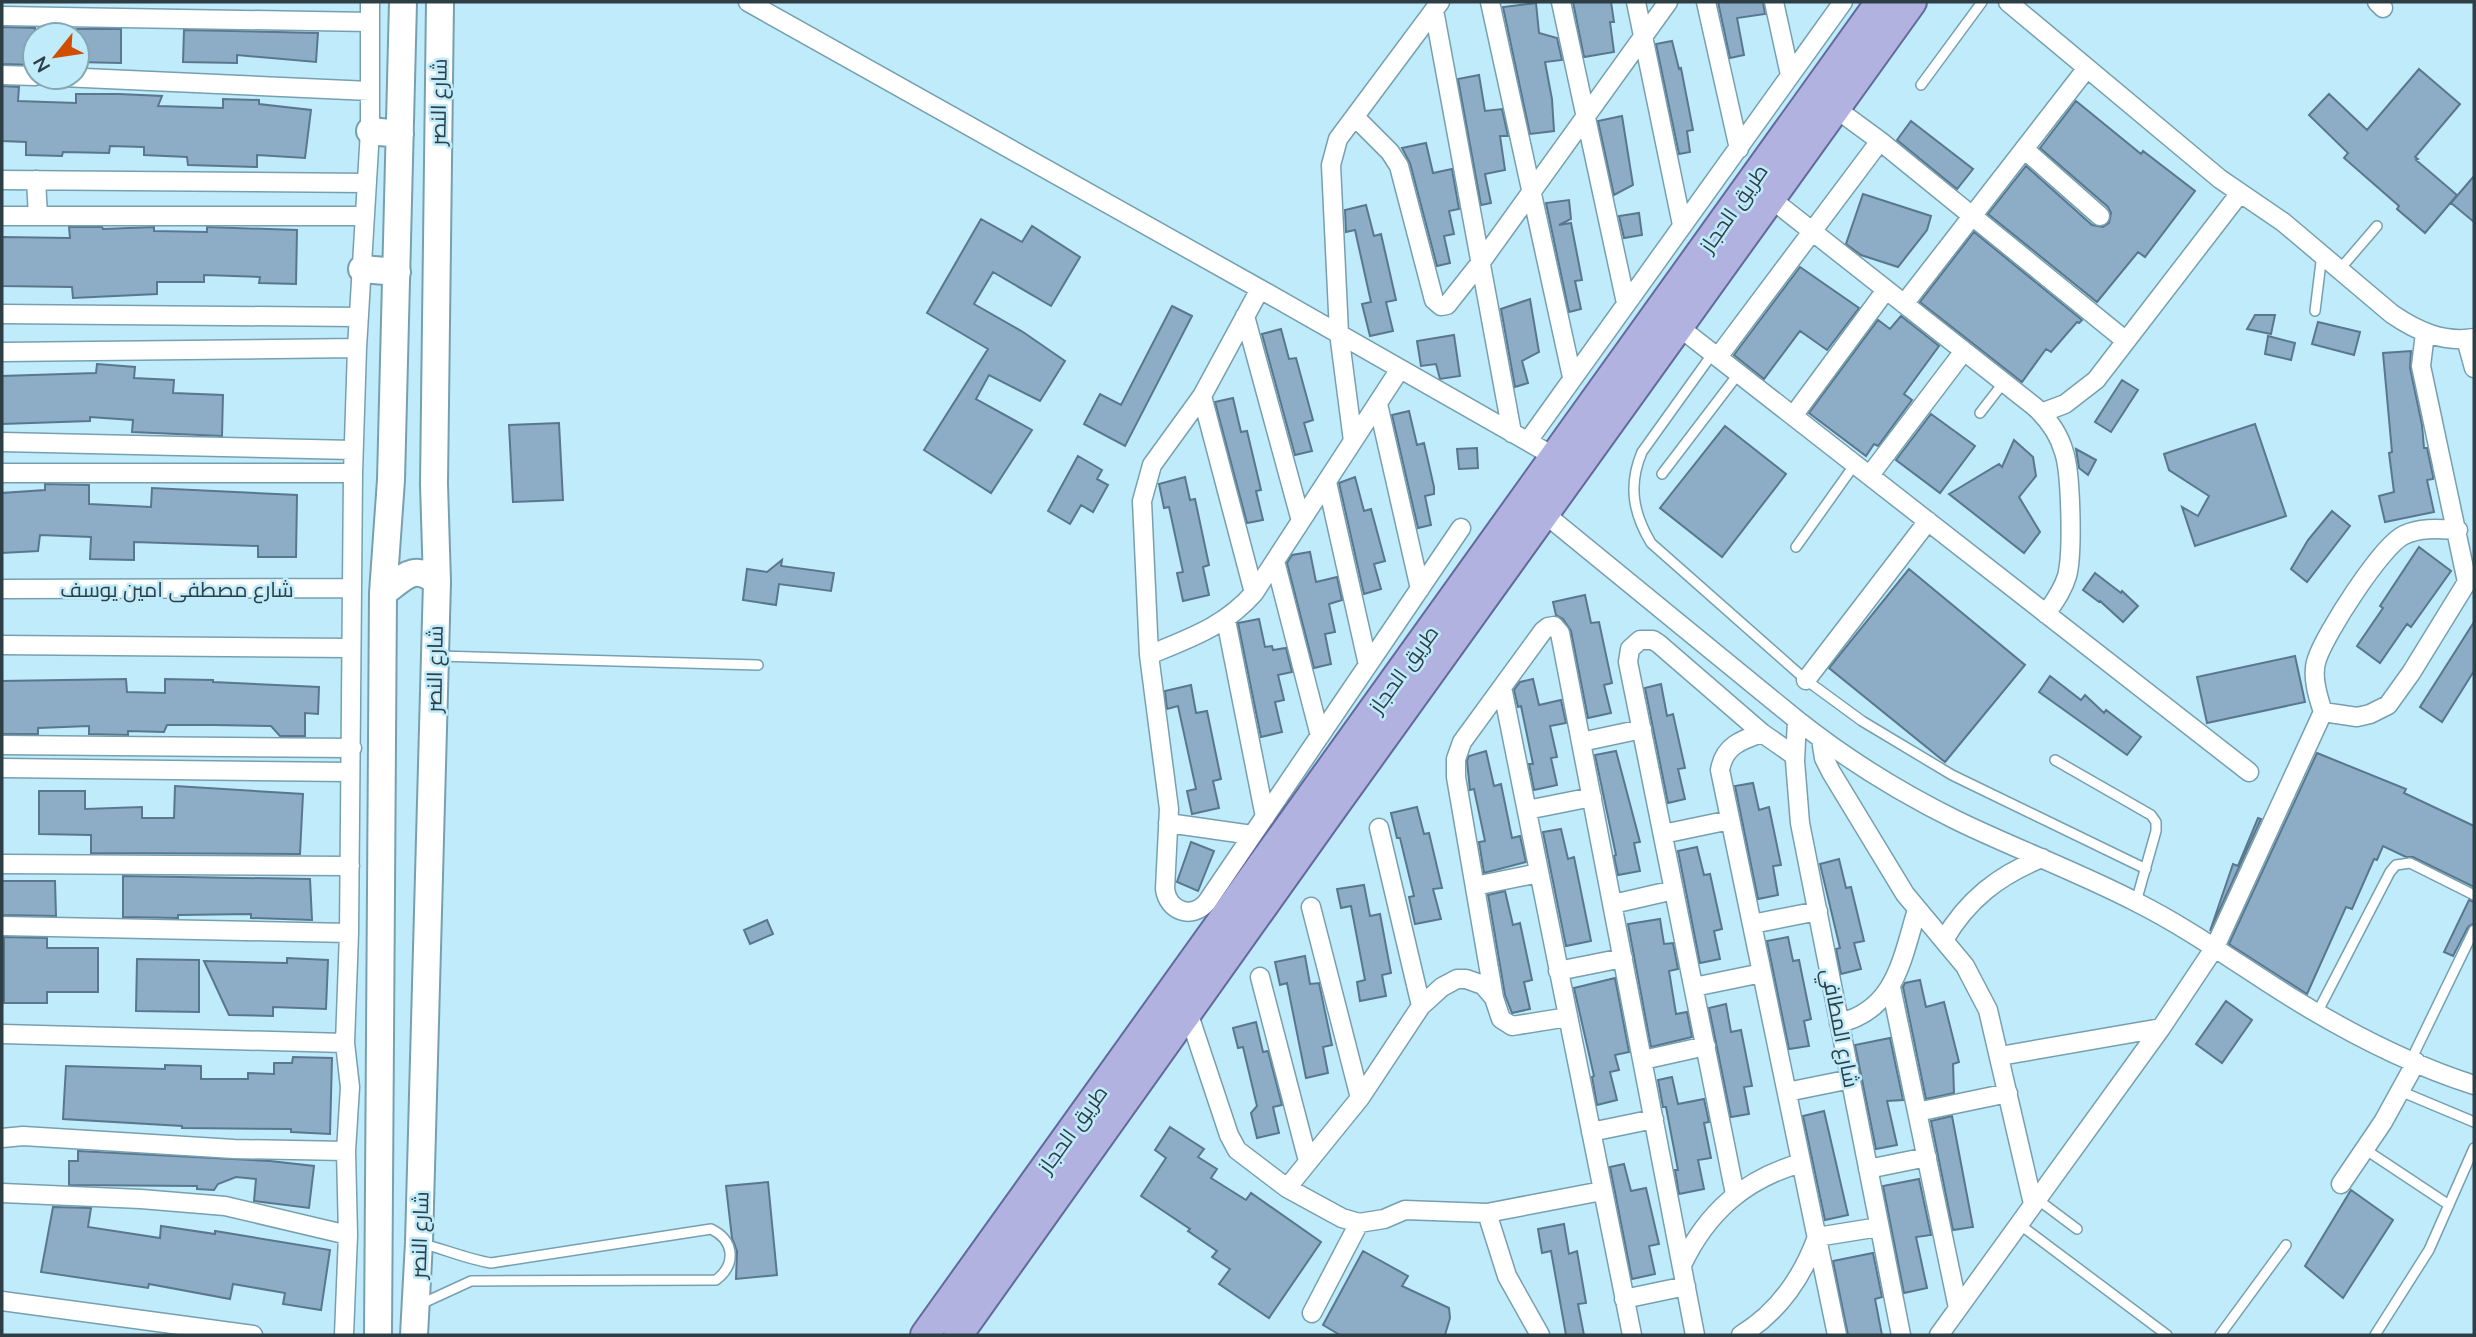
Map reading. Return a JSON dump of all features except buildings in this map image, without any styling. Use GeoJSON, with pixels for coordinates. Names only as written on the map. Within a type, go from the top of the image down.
{"type":"FeatureCollection","features":[{"type":"Feature","properties":{"kind":"main road","name":"شارع النصر"},"geometry":{"type":"LineString","coordinates":[[378,1335],[383,593],[391,480],[403,2]]}},
{"type":"Feature","properties":{"kind":"main road","name":"شارع النصر"},"geometry":{"type":"LineString","coordinates":[[414,1335],[419,1242],[437,582],[434,484],[440,2]]}},
{"type":"Feature","properties":{"kind":"main road","name":"طريق الحجاز"},"geometry":{"type":"LineString","coordinates":[[925,1335],[1880,2]]}},
{"type":"Feature","properties":{"kind":"main road","name":"طريق الحجاز"},"geometry":{"type":"LineString","coordinates":[[958,1335],[1769,198],[1912,2]]}},
{"type":"Feature","properties":{"kind":"main road"},"geometry":{"type":"LineString","coordinates":[[370,131],[400,134]]}},
{"type":"Feature","properties":{"kind":"main road"},"geometry":{"type":"LineString","coordinates":[[362,269],[397,272]]}},
{"type":"Feature","properties":{"kind":"main road"},"geometry":{"type":"LineString","coordinates":[[391,480],[419,491],[434,484]]}},
{"type":"Feature","properties":{"kind":"main road"},"geometry":{"type":"LineString","coordinates":[[383,593],[411,573],[427,574],[437,582]]}},
{"type":"Feature","properties":{"kind":"street"},"geometry":{"type":"LineString","coordinates":[[344,1335],[348,1235],[346,1152],[350,1087],[345,1043],[350,866],[349,772],[352,748],[353,473],[357,348],[370,131],[370,2]]}},
{"type":"Feature","properties":{"kind":"street"},"geometry":{"type":"LineString","coordinates":[[748,2],[1555,457]]}},
{"type":"Feature","properties":{"kind":"street"},"geometry":{"type":"LineString","coordinates":[[1490,2],[1572,377]]}},
{"type":"Feature","properties":{"kind":"street"},"geometry":{"type":"LineString","coordinates":[[1561,2],[1626,303]]}},
{"type":"Feature","properties":{"kind":"street"},"geometry":{"type":"LineString","coordinates":[[1636,2],[1682,225]]}},
{"type":"Feature","properties":{"kind":"street"},"geometry":{"type":"LineString","coordinates":[[1356,118],[1390,152],[1399,166],[1436,302],[1441,306],[1450,303],[1668,2]]}},
{"type":"Feature","properties":{"kind":"street"},"geometry":{"type":"LineString","coordinates":[[1706,2],[1739,149]]}},
{"type":"Feature","properties":{"kind":"street"},"geometry":{"type":"LineString","coordinates":[[1774,2],[1790,75]]}},
{"type":"Feature","properties":{"kind":"street"},"geometry":{"type":"LineString","coordinates":[[1520,437],[1572,377],[1843,2]]}},
{"type":"Feature","properties":{"kind":"street"},"geometry":{"type":"LineString","coordinates":[[2008,2],[2240,193],[2283,222],[2411,328],[2446,339],[2470,338],[2474,368]]}},
{"type":"Feature","properties":{"kind":"street"},"geometry":{"type":"LineString","coordinates":[[1437,6],[1481,262],[1520,437]]}},
{"type":"Feature","properties":{"kind":"street"},"geometry":{"type":"LineString","coordinates":[[1353,441],[1339,333],[1331,165],[1338,139],[1437,6]]}},
{"type":"Feature","properties":{"kind":"street"},"geometry":{"type":"LineString","coordinates":[[2,16],[370,22]]}},
{"type":"Feature","properties":{"kind":"street"},"geometry":{"type":"LineString","coordinates":[[1904,304],[2087,68]]}},
{"type":"Feature","properties":{"kind":"street"},"geometry":{"type":"LineString","coordinates":[[2,75],[21,76]]}},
{"type":"Feature","properties":{"kind":"street"},"geometry":{"type":"LineString","coordinates":[[91,78],[370,91]]}},
{"type":"Feature","properties":{"kind":"street"},"geometry":{"type":"LineString","coordinates":[[1835,108],[1880,141],[2126,341]]}},
{"type":"Feature","properties":{"kind":"street"},"geometry":{"type":"LineString","coordinates":[[1716,355],[1880,141]]}},
{"type":"Feature","properties":{"kind":"street"},"geometry":{"type":"LineString","coordinates":[[2024,149],[2100,216]]}},
{"type":"Feature","properties":{"kind":"street"},"geometry":{"type":"LineString","coordinates":[[2,180],[367,183]]}},
{"type":"Feature","properties":{"kind":"street"},"geometry":{"type":"LineString","coordinates":[[36,180],[38,216]]}},
{"type":"Feature","properties":{"kind":"street"},"geometry":{"type":"LineString","coordinates":[[2041,413],[2065,404],[2087,390],[2240,193]]}},
{"type":"Feature","properties":{"kind":"street"},"geometry":{"type":"LineString","coordinates":[[1769,198],[2041,413],[2060,441],[2067,463],[2070,554],[2063,586],[2046,614]]}},
{"type":"Feature","properties":{"kind":"street"},"geometry":{"type":"LineString","coordinates":[[2,216],[365,216]]}},
{"type":"Feature","properties":{"kind":"street"},"geometry":{"type":"LineString","coordinates":[[1260,289],[1202,396],[1152,466],[1142,500],[1149,655],[1169,809],[1166,896],[1173,907],[1185,912],[1203,907],[1461,528]]}},
{"type":"Feature","properties":{"kind":"street"},"geometry":{"type":"LineString","coordinates":[[1793,416],[1886,290]]}},
{"type":"Feature","properties":{"kind":"street"},"geometry":{"type":"LineString","coordinates":[[2,314],[359,317]]}},
{"type":"Feature","properties":{"kind":"street"},"geometry":{"type":"LineString","coordinates":[[1245,316],[1301,521]]}},
{"type":"Feature","properties":{"kind":"street"},"geometry":{"type":"LineString","coordinates":[[1679,327],[2249,772]]}},
{"type":"Feature","properties":{"kind":"street"},"geometry":{"type":"LineString","coordinates":[[2323,712],[2357,717],[2371,714],[2388,705],[2412,673],[2471,581],[2421,366],[2425,333]]}},
{"type":"Feature","properties":{"kind":"street"},"geometry":{"type":"LineString","coordinates":[[2,352],[357,348]]}},
{"type":"Feature","properties":{"kind":"street"},"geometry":{"type":"LineString","coordinates":[[1870,475],[1964,351]]}},
{"type":"Feature","properties":{"kind":"street"},"geometry":{"type":"LineString","coordinates":[[1149,655],[1201,634],[1226,620],[1254,593],[1401,369]]}},
{"type":"Feature","properties":{"kind":"street"},"geometry":{"type":"LineString","coordinates":[[1202,396],[1254,593]]}},
{"type":"Feature","properties":{"kind":"street"},"geometry":{"type":"LineString","coordinates":[[1378,404],[1420,589]]}},
{"type":"Feature","properties":{"kind":"street"},"geometry":{"type":"LineString","coordinates":[[2,442],[354,450]]}},
{"type":"Feature","properties":{"kind":"street"},"geometry":{"type":"LineString","coordinates":[[2,473],[353,473]]}},
{"type":"Feature","properties":{"kind":"street"},"geometry":{"type":"LineString","coordinates":[[1327,482],[1368,665]]}},
{"type":"Feature","properties":{"kind":"street"},"geometry":{"type":"LineString","coordinates":[[1545,514],[1821,739],[1880,778],[1931,807],[2136,902],[2214,947],[2317,1013],[2414,1061],[2474,1085]]}},
{"type":"Feature","properties":{"kind":"street"},"geometry":{"type":"LineString","coordinates":[[1806,680],[1928,521]]}},
{"type":"Feature","properties":{"kind":"street"},"geometry":{"type":"LineString","coordinates":[[1939,1335],[2161,1028],[2214,947],[2323,712],[2317,688],[2316,660],[2351,597],[2390,544],[2403,535],[2416,531],[2458,530]]}},
{"type":"Feature","properties":{"kind":"street"},"geometry":{"type":"LineString","coordinates":[[1275,561],[1320,736]]}},
{"type":"Feature","properties":{"kind":"street","name":"شارع مصطفى امين يوسف"},"geometry":{"type":"LineString","coordinates":[[2,589],[351,588]]}},
{"type":"Feature","properties":{"kind":"street"},"geometry":{"type":"LineString","coordinates":[[1226,620],[1265,817]]}},
{"type":"Feature","properties":{"kind":"street"},"geometry":{"type":"LineString","coordinates":[[1568,1017],[1512,1026],[1502,1019],[1494,998],[1456,777],[1456,759],[1462,742],[1545,628],[1551,626],[1557,628],[1560,633],[1695,1335]]}},
{"type":"Feature","properties":{"kind":"street"},"geometry":{"type":"LineString","coordinates":[[1735,1194],[1628,655],[1635,644],[1647,639],[1659,644],[1762,733],[1795,756]]}},
{"type":"Feature","properties":{"kind":"street"},"geometry":{"type":"LineString","coordinates":[[2,645],[351,648]]}},
{"type":"Feature","properties":{"kind":"street"},"geometry":{"type":"LineString","coordinates":[[1502,687],[1632,1335]]}},
{"type":"Feature","properties":{"kind":"street","name":"شارع المطافي"},"geometry":{"type":"LineString","coordinates":[[1797,720],[1795,756],[1800,823],[1901,1335]]}},
{"type":"Feature","properties":{"kind":"street"},"geometry":{"type":"LineString","coordinates":[[1581,742],[1642,729]]}},
{"type":"Feature","properties":{"kind":"street"},"geometry":{"type":"LineString","coordinates":[[1762,733],[1734,744],[1724,756],[1720,771],[1837,1335]]}},
{"type":"Feature","properties":{"kind":"street"},"geometry":{"type":"LineString","coordinates":[[1821,739],[1824,758],[1831,772],[1917,910],[1965,966],[1982,995],[2000,1056],[2035,1202]]}},
{"type":"Feature","properties":{"kind":"street"},"geometry":{"type":"LineString","coordinates":[[2,745],[352,748]]}},
{"type":"Feature","properties":{"kind":"street"},"geometry":{"type":"LineString","coordinates":[[170,746],[173,769]]}},
{"type":"Feature","properties":{"kind":"street"},"geometry":{"type":"LineString","coordinates":[[2,768],[349,772]]}},
{"type":"Feature","properties":{"kind":"street"},"geometry":{"type":"LineString","coordinates":[[1527,810],[1592,797]]}},
{"type":"Feature","properties":{"kind":"street"},"geometry":{"type":"LineString","coordinates":[[1663,834],[1730,820]]}},
{"type":"Feature","properties":{"kind":"street"},"geometry":{"type":"LineString","coordinates":[[1168,823],[1252,835]]}},
{"type":"Feature","properties":{"kind":"street"},"geometry":{"type":"LineString","coordinates":[[1379,828],[1420,1006]]}},
{"type":"Feature","properties":{"kind":"street"},"geometry":{"type":"LineString","coordinates":[[1944,940],[1961,913],[1984,890],[2012,872],[2042,859]]}},
{"type":"Feature","properties":{"kind":"street"},"geometry":{"type":"LineString","coordinates":[[2,864],[350,866]]}},
{"type":"Feature","properties":{"kind":"street"},"geometry":{"type":"LineString","coordinates":[[1475,886],[1539,873]]}},
{"type":"Feature","properties":{"kind":"street"},"geometry":{"type":"LineString","coordinates":[[1612,904],[1674,890]]}},
{"type":"Feature","properties":{"kind":"street"},"geometry":{"type":"LineString","coordinates":[[1311,907],[1360,1098]]}},
{"type":"Feature","properties":{"kind":"street"},"geometry":{"type":"LineString","coordinates":[[1839,1023],[1869,1011],[1891,987],[1917,910]]}},
{"type":"Feature","properties":{"kind":"street"},"geometry":{"type":"LineString","coordinates":[[1752,924],[1818,911]]}},
{"type":"Feature","properties":{"kind":"street"},"geometry":{"type":"LineString","coordinates":[[2,926],[349,933]]}},
{"type":"Feature","properties":{"kind":"street"},"geometry":{"type":"LineString","coordinates":[[1558,971],[1623,958]]}},
{"type":"Feature","properties":{"kind":"street"},"geometry":{"type":"LineString","coordinates":[[1694,987],[1762,973]]}},
{"type":"Feature","properties":{"kind":"street"},"geometry":{"type":"LineString","coordinates":[[1260,977],[1308,1161]]}},
{"type":"Feature","properties":{"kind":"street"},"geometry":{"type":"LineString","coordinates":[[1287,1188],[1360,1098],[1420,1006],[1442,987],[1457,979],[1483,985],[1494,998]]}},
{"type":"Feature","properties":{"kind":"street"},"geometry":{"type":"LineString","coordinates":[[1891,987],[1958,1308]]}},
{"type":"Feature","properties":{"kind":"street"},"geometry":{"type":"LineString","coordinates":[[1188,1013],[1229,1135],[1237,1150],[1287,1188],[1342,1217],[1359,1223],[1384,1219],[1405,1210],[1487,1213],[1602,1191]]}},
{"type":"Feature","properties":{"kind":"street"},"geometry":{"type":"LineString","coordinates":[[2000,1056],[2161,1028]]}},
{"type":"Feature","properties":{"kind":"street"},"geometry":{"type":"LineString","coordinates":[[2,1034],[345,1043]]}},
{"type":"Feature","properties":{"kind":"street"},"geometry":{"type":"LineString","coordinates":[[1643,1060],[1706,1046]]}},
{"type":"Feature","properties":{"kind":"street"},"geometry":{"type":"LineString","coordinates":[[2341,1184],[2366,1150],[2414,1061]]}},
{"type":"Feature","properties":{"kind":"street"},"geometry":{"type":"LineString","coordinates":[[1787,1092],[1850,1079]]}},
{"type":"Feature","properties":{"kind":"street"},"geometry":{"type":"LineString","coordinates":[[1917,1112],[2008,1093]]}},
{"type":"Feature","properties":{"kind":"street"},"geometry":{"type":"LineString","coordinates":[[1591,1132],[1654,1119]]}},
{"type":"Feature","properties":{"kind":"street"},"geometry":{"type":"LineString","coordinates":[[2,1138],[23,1136],[234,1149],[346,1152]]}},
{"type":"Feature","properties":{"kind":"street"},"geometry":{"type":"LineString","coordinates":[[1868,1169],[1927,1157]]}},
{"type":"Feature","properties":{"kind":"street"},"geometry":{"type":"LineString","coordinates":[[1682,1265],[1704,1226],[1735,1194],[1767,1175],[1801,1163]]}},
{"type":"Feature","properties":{"kind":"street"},"geometry":{"type":"LineString","coordinates":[[2,1193],[225,1206],[348,1235]]}},
{"type":"Feature","properties":{"kind":"street"},"geometry":{"type":"LineString","coordinates":[[1487,1213],[1507,1276],[1539,1335]]}},
{"type":"Feature","properties":{"kind":"street"},"geometry":{"type":"LineString","coordinates":[[1312,1313],[1359,1223]]}},
{"type":"Feature","properties":{"kind":"street"},"geometry":{"type":"LineString","coordinates":[[1817,1237],[1879,1227]]}},
{"type":"Feature","properties":{"kind":"street"},"geometry":{"type":"LineString","coordinates":[[1741,1335],[1766,1327],[1791,1290],[1817,1237]]}},
{"type":"Feature","properties":{"kind":"street"},"geometry":{"type":"LineString","coordinates":[[1624,1298],[1686,1286]]}},
{"type":"Feature","properties":{"kind":"street"},"geometry":{"type":"LineString","coordinates":[[2,1301],[253,1335]]}},
{"type":"Feature","properties":{"kind":"lane"},"geometry":{"type":"LineString","coordinates":[[1921,85],[1982,2]]}},
{"type":"Feature","properties":{"kind":"lane"},"geometry":{"type":"LineString","coordinates":[[2340,269],[2377,226]]}},
{"type":"Feature","properties":{"kind":"lane"},"geometry":{"type":"LineString","coordinates":[[2315,311],[2322,254]]}},
{"type":"Feature","properties":{"kind":"lane"},"geometry":{"type":"LineString","coordinates":[[1716,355],[1642,452],[1636,467],[1633,483],[1637,514],[1651,542],[1806,680],[1862,721],[1922,758],[2146,869]]}},
{"type":"Feature","properties":{"kind":"lane"},"geometry":{"type":"LineString","coordinates":[[1662,474],[1739,373]]}},
{"type":"Feature","properties":{"kind":"lane"},"geometry":{"type":"LineString","coordinates":[[1980,413],[2004,383]]}},
{"type":"Feature","properties":{"kind":"lane"},"geometry":{"type":"LineString","coordinates":[[1796,547],[1855,464]]}},
{"type":"Feature","properties":{"kind":"lane"},"geometry":{"type":"LineString","coordinates":[[435,656],[758,665]]}},
{"type":"Feature","properties":{"kind":"lane"},"geometry":{"type":"LineString","coordinates":[[2055,760],[2154,818],[2157,827],[2136,902]]}},
{"type":"Feature","properties":{"kind":"lane"},"geometry":{"type":"LineString","coordinates":[[2317,1013],[2396,865],[2410,863],[2474,895]]}},
{"type":"Feature","properties":{"kind":"lane"},"geometry":{"type":"LineString","coordinates":[[2414,1061],[2474,930]]}},
{"type":"Feature","properties":{"kind":"lane"},"geometry":{"type":"LineString","coordinates":[[2400,1091],[2474,1122]]}},
{"type":"Feature","properties":{"kind":"lane"},"geometry":{"type":"LineString","coordinates":[[2375,1335],[2429,1250],[2474,1148]]}},
{"type":"Feature","properties":{"kind":"lane"},"geometry":{"type":"LineString","coordinates":[[2366,1150],[2449,1205]]}},
{"type":"Feature","properties":{"kind":"lane"},"geometry":{"type":"LineString","coordinates":[[2035,1202],[2077,1229]]}},
{"type":"Feature","properties":{"kind":"lane"},"geometry":{"type":"LineString","coordinates":[[2019,1224],[2167,1335]]}},
{"type":"Feature","properties":{"kind":"lane"},"geometry":{"type":"LineString","coordinates":[[416,1306],[471,1281],[716,1280],[729,1266],[731,1257],[726,1240],[711,1229],[491,1263],[472,1260],[419,1242]]}},
{"type":"Feature","properties":{"kind":"lane"},"geometry":{"type":"LineString","coordinates":[[2220,1335],[2287,1245]]}}]}
